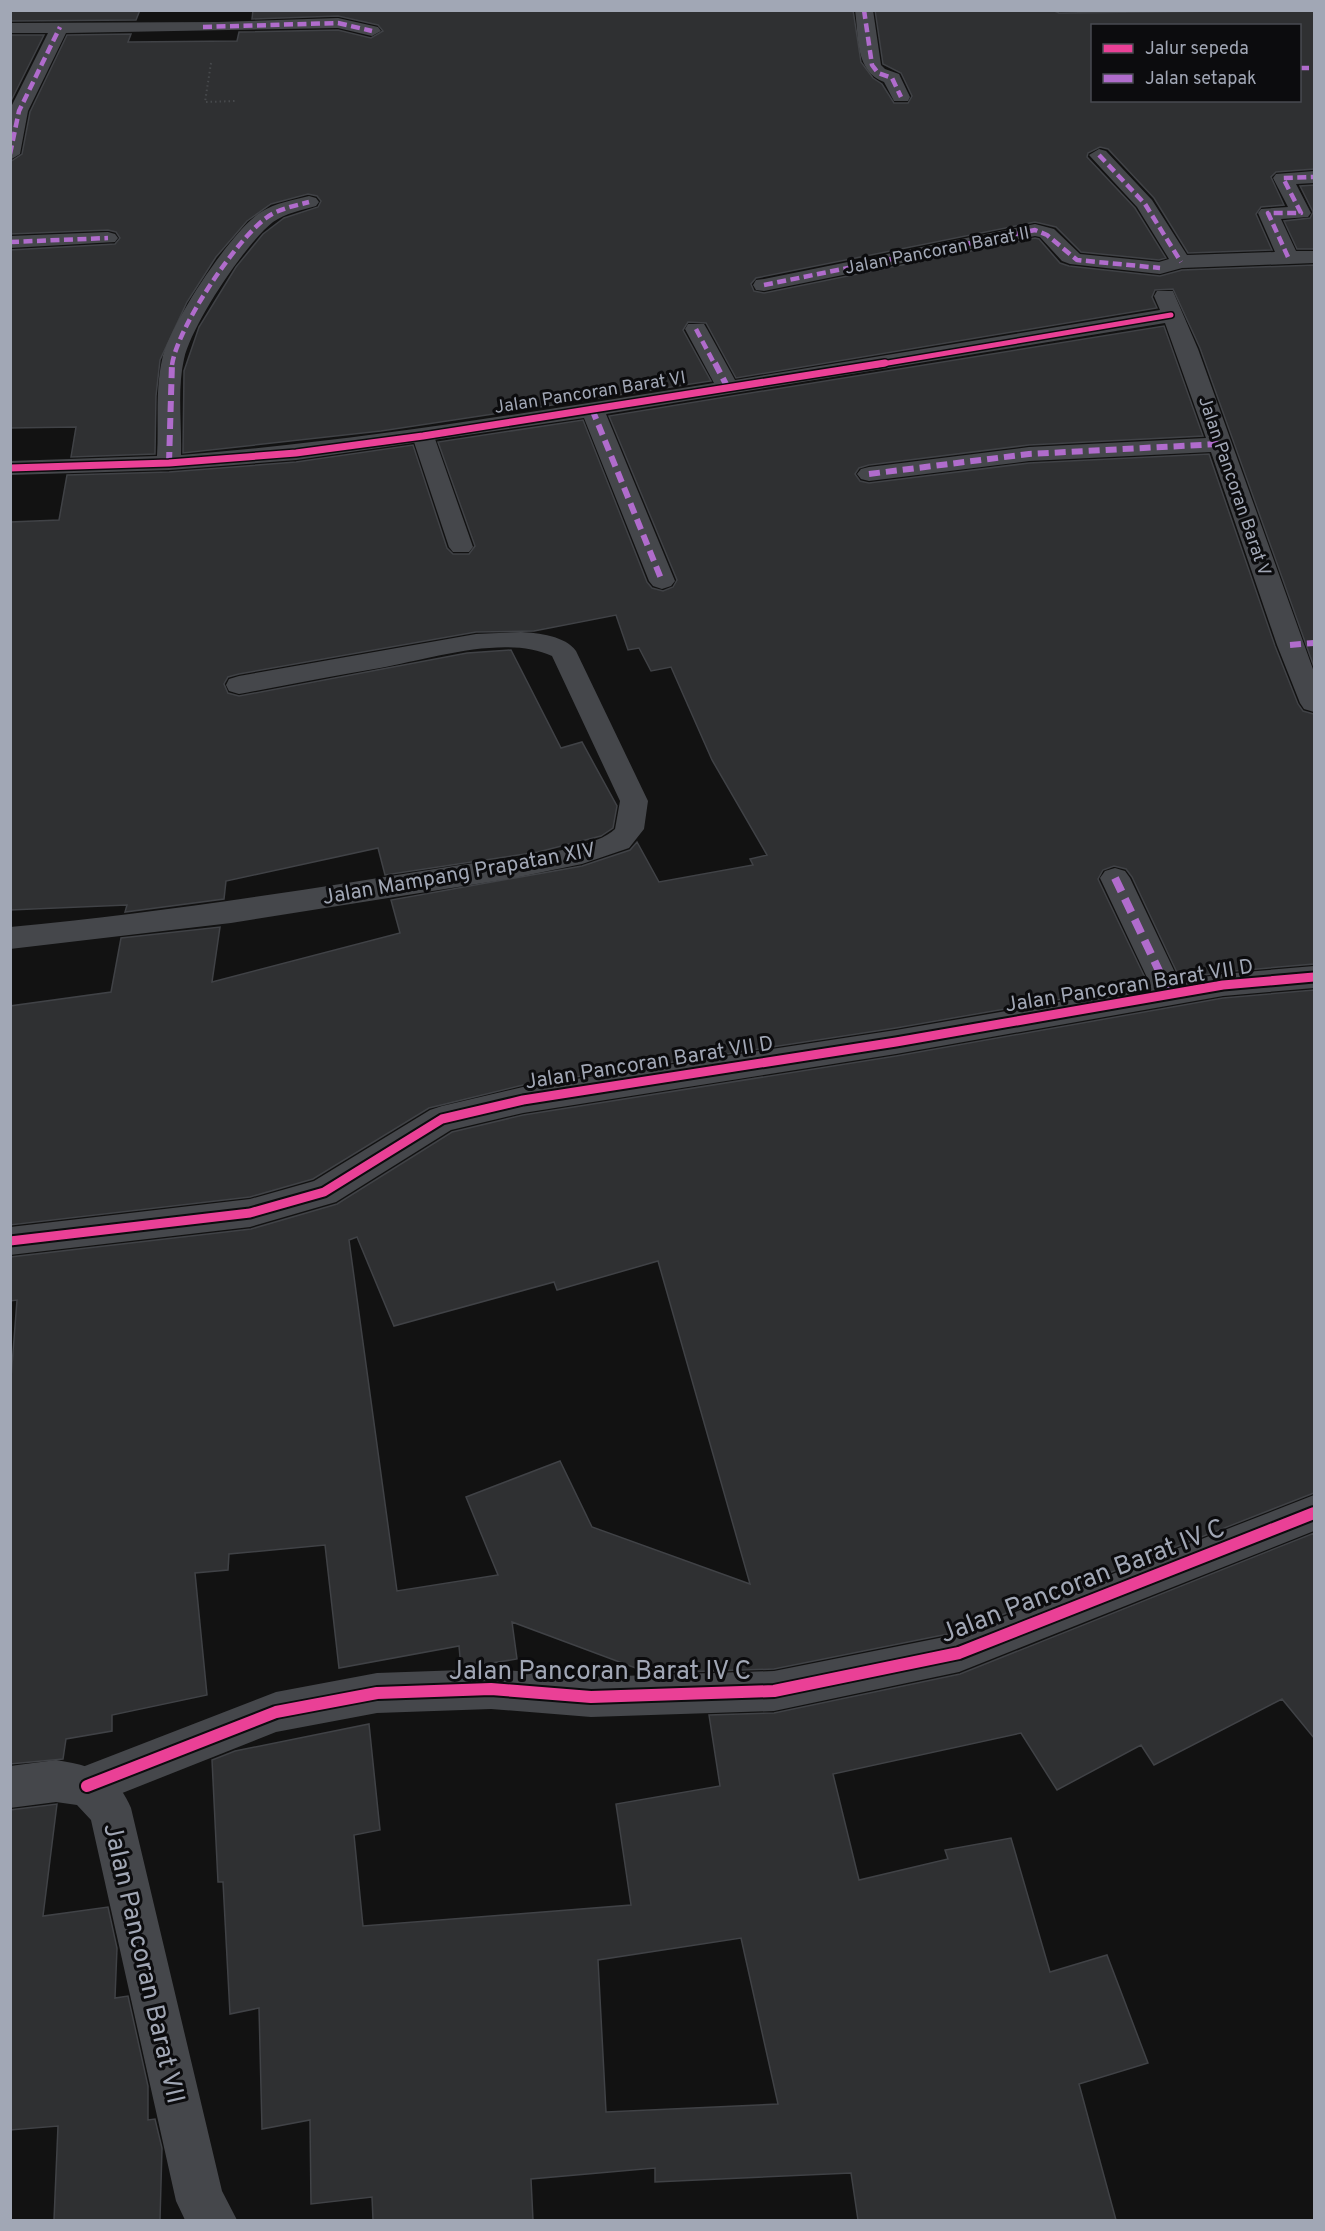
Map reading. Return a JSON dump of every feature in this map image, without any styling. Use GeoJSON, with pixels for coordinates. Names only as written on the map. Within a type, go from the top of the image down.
{"type":"FeatureCollection","features":[{"type":"Feature","properties":{"kind":"street"},"geometry":{"type":"LineString","coordinates":[[864,10],[872,65],[878,74],[892,78],[901,97]]}},
{"type":"Feature","properties":{"kind":"street"},"geometry":{"type":"LineString","coordinates":[[10,27],[200,21],[321,23],[372,31]]}},
{"type":"Feature","properties":{"kind":"street"},"geometry":{"type":"LineString","coordinates":[[10,154],[19,111],[60,27]]}},
{"type":"Feature","properties":{"kind":"street"},"geometry":{"type":"LineString","coordinates":[[1099,155],[1145,204],[1170,265]]}},
{"type":"Feature","properties":{"kind":"street"},"geometry":{"type":"LineString","coordinates":[[1288,257],[1268,213],[1301,213],[1282,178],[1314,177]]}},
{"type":"Feature","properties":{"kind":"street"},"geometry":{"type":"LineString","coordinates":[[169,463],[173,358],[184,330],[246,239],[264,219],[279,210],[309,202]]}},
{"type":"Feature","properties":{"kind":"street","name":"Jalan Pancoran Barat II"},"geometry":{"type":"LineString","coordinates":[[764,285],[1035,230],[1047,233],[1069,257],[1077,260],[1170,265],[1314,257]]}},
{"type":"Feature","properties":{"kind":"street"},"geometry":{"type":"LineString","coordinates":[[10,242],[108,238]]}},
{"type":"Feature","properties":{"kind":"street","name":"Jalan Pancoran Barat V"},"geometry":{"type":"LineString","coordinates":[[1170,265],[1157,275],[1187,349],[1220,444],[1302,644],[1314,704]]}},
{"type":"Feature","properties":{"kind":"street","name":"Jalan Pancoran Barat VI"},"geometry":{"type":"LineString","coordinates":[[10,468],[169,463],[296,453],[423,436],[728,388],[1172,315]]}},
{"type":"Feature","properties":{"kind":"street"},"geometry":{"type":"LineString","coordinates":[[696,329],[728,388]]}},
{"type":"Feature","properties":{"kind":"street"},"geometry":{"type":"LineString","coordinates":[[592,409],[663,581]]}},
{"type":"Feature","properties":{"kind":"street"},"geometry":{"type":"LineString","coordinates":[[868,474],[1029,454],[1220,444]]}},
{"type":"Feature","properties":{"kind":"street","name":"Jalan Mampang Prapatan XIV"},"geometry":{"type":"LineString","coordinates":[[10,938],[123,927],[328,898],[563,858],[622,841],[632,826],[634,801],[563,651],[546,641],[509,638],[476,642],[239,685]]}},
{"type":"Feature","properties":{"kind":"street"},"geometry":{"type":"LineString","coordinates":[[1115,878],[1170,994]]}},
{"type":"Feature","properties":{"kind":"street","name":"Jalan Pancoran Barat VII D"},"geometry":{"type":"LineString","coordinates":[[10,1242],[250,1213],[324,1192],[442,1119],[472,1110],[523,1100],[897,1042],[1224,985],[1314,977]]}},
{"type":"Feature","properties":{"kind":"street","name":"Jalan Pancoran Barat IV C"},"geometry":{"type":"LineString","coordinates":[[87,1786],[276,1712],[377,1693],[490,1689],[591,1697],[774,1691],[959,1653],[1314,1513]]}},
{"type":"Feature","properties":{"kind":"street"},"geometry":{"type":"LineString","coordinates":[[10,1787],[56,1781],[87,1786]]}},
{"type":"Feature","properties":{"kind":"street","name":"Jalan Pancoran Barat VII"},"geometry":{"type":"LineString","coordinates":[[87,1786],[110,1808],[200,2201],[213,2220]]}},
{"type":"Feature","properties":{"kind":"lane"},"geometry":{"type":"LineString","coordinates":[[423,436],[461,547]]}},
{"type":"Feature","properties":{"kind":"path"},"geometry":{"type":"LineString","coordinates":[[200,21],[199,33],[216,36],[205,102],[236,100]]}},
{"type":"Feature","properties":{"kind":"building"},"geometry":{"type":"Polygon","coordinates":[[[10,10],[140,10],[136,20],[10,21],[10,10]]]}},
{"type":"Feature","properties":{"kind":"building"},"geometry":{"type":"Polygon","coordinates":[[[253,10],[853,10],[861,62],[873,78],[882,84],[894,103],[908,103],[912,96],[901,73],[883,64],[875,10],[1052,10],[1059,13],[1314,10],[1314,169],[1276,172],[1271,177],[1284,205],[1261,207],[1256,214],[1272,250],[1188,253],[1154,198],[1108,149],[1100,147],[1088,153],[1087,157],[1135,208],[1166,258],[1159,260],[1081,252],[1056,227],[1035,222],[756,278],[751,284],[754,291],[764,293],[1035,238],[1039,239],[1060,263],[1069,266],[1160,276],[1182,270],[1314,265],[1314,667],[1200,348],[1173,289],[1155,290],[1152,297],[1157,308],[736,378],[706,323],[688,322],[683,330],[711,381],[381,431],[183,453],[184,371],[199,327],[236,267],[263,234],[284,218],[318,207],[321,201],[317,196],[308,194],[271,204],[247,221],[216,257],[187,302],[160,360],[156,396],[155,454],[71,457],[76,427],[10,428],[10,250],[115,244],[120,238],[116,232],[108,230],[10,234],[10,162],[22,154],[30,112],[67,35],[131,34],[128,42],[237,41],[239,32],[338,30],[371,38],[383,31],[378,25],[338,16],[252,19],[253,10]]]}},
{"type":"Feature","properties":{"kind":"building"},"geometry":{"type":"Polygon","coordinates":[[[10,35],[44,35],[10,103],[10,35]]]}},
{"type":"Feature","properties":{"kind":"building"},"geometry":{"type":"Polygon","coordinates":[[[1314,185],[1314,249],[1297,249],[1284,221],[1310,218],[1313,212],[1300,186],[1314,185]]]}},
{"type":"Feature","properties":{"kind":"building"},"geometry":{"type":"Polygon","coordinates":[[[1164,326],[1203,436],[1029,445],[869,465],[859,468],[855,474],[860,481],[869,483],[1029,463],[1209,454],[1275,646],[1298,704],[1303,711],[1314,714],[1314,964],[1223,972],[1180,979],[1132,877],[1126,869],[1114,866],[1103,870],[1098,879],[1148,984],[896,1028],[523,1085],[429,1108],[313,1179],[250,1197],[10,1225],[10,1006],[111,992],[121,938],[220,927],[212,982],[400,933],[391,900],[582,866],[630,850],[637,842],[659,882],[753,865],[750,859],[767,855],[712,760],[671,667],[651,671],[639,648],[628,650],[616,615],[534,631],[476,632],[239,674],[228,677],[224,684],[228,693],[239,696],[467,653],[511,650],[561,748],[582,742],[617,806],[613,828],[601,836],[538,852],[385,875],[378,848],[226,881],[224,899],[125,912],[127,905],[10,910],[10,522],[59,520],[67,475],[169,472],[296,462],[413,445],[447,548],[453,554],[469,554],[475,546],[438,442],[583,420],[647,582],[652,588],[663,591],[673,587],[677,580],[609,416],[1164,326]]]}},
{"type":"Feature","properties":{"kind":"building"},"geometry":{"type":"Polygon","coordinates":[[[1314,990],[1314,1493],[958,1632],[774,1669],[649,1673],[512,1622],[517,1659],[461,1668],[459,1646],[339,1668],[325,1545],[229,1554],[228,1570],[195,1573],[207,1695],[112,1715],[112,1731],[66,1739],[63,1759],[10,1764],[10,1391],[17,1300],[10,1301],[10,1257],[251,1229],[337,1204],[452,1132],[523,1115],[896,1056],[1223,998],[1314,990]],[[357,1237],[349,1240],[397,1591],[498,1575],[466,1497],[560,1461],[592,1527],[750,1584],[658,1261],[557,1290],[554,1282],[394,1326],[357,1237]]]}},
{"type":"Feature","properties":{"kind":"building"},"geometry":{"type":"Polygon","coordinates":[[[1314,1533],[1314,1738],[1282,1699],[1154,1765],[1141,1745],[1057,1790],[1021,1733],[833,1774],[859,1880],[948,1859],[945,1850],[1011,1838],[1050,1972],[1107,1955],[1148,2063],[1079,2084],[1116,2220],[858,2220],[851,2173],[655,2182],[655,2168],[531,2179],[533,2220],[373,2220],[372,2197],[311,2204],[310,2120],[262,2129],[259,2008],[230,2014],[223,1882],[218,1882],[212,1760],[235,1751],[369,1724],[380,1830],[354,1835],[363,1926],[631,1905],[616,1804],[720,1786],[709,1715],[774,1713],[960,1674],[1314,1533]],[[741,1938],[598,1960],[606,2112],[778,2104],[741,1938]]]}},
{"type":"Feature","properties":{"kind":"building"},"geometry":{"type":"Polygon","coordinates":[[[57,1804],[43,1916],[108,1907],[117,1948],[115,1998],[128,1996],[148,2086],[148,2120],[155,2119],[162,2148],[160,2220],[54,2220],[58,2126],[10,2130],[10,1810],[57,1804]]]}},
{"type":"Feature","properties":{"kind":"marked path"},"geometry":{"type":"LineString","coordinates":[[864,10],[872,65],[878,73],[892,78],[901,97]]}},
{"type":"Feature","properties":{"kind":"marked path"},"geometry":{"type":"LineString","coordinates":[[203,27],[338,23],[372,31]]}},
{"type":"Feature","properties":{"kind":"marked path"},"geometry":{"type":"LineString","coordinates":[[10,154],[19,111],[60,27]]}},
{"type":"Feature","properties":{"kind":"marked path"},"geometry":{"type":"LineString","coordinates":[[1301,68],[1314,68]]}},
{"type":"Feature","properties":{"kind":"marked path"},"geometry":{"type":"LineString","coordinates":[[1099,155],[1145,204],[1181,262]]}},
{"type":"Feature","properties":{"kind":"marked path"},"geometry":{"type":"LineString","coordinates":[[1288,257],[1268,213],[1301,213],[1283,178],[1314,177]]}},
{"type":"Feature","properties":{"kind":"marked path"},"geometry":{"type":"LineString","coordinates":[[169,463],[171,369],[173,358],[187,327],[213,283],[255,227],[276,212],[309,202]]}},
{"type":"Feature","properties":{"kind":"marked path"},"geometry":{"type":"LineString","coordinates":[[764,285],[1035,230],[1047,235],[1077,260],[1160,268]]}},
{"type":"Feature","properties":{"kind":"marked path"},"geometry":{"type":"LineString","coordinates":[[10,242],[108,238]]}},
{"type":"Feature","properties":{"kind":"marked path"},"geometry":{"type":"LineString","coordinates":[[696,329],[728,388]]}},
{"type":"Feature","properties":{"kind":"marked path"},"geometry":{"type":"LineString","coordinates":[[592,409],[662,581]]}},
{"type":"Feature","properties":{"kind":"marked path"},"geometry":{"type":"LineString","coordinates":[[869,474],[1029,454],[1219,444]]}},
{"type":"Feature","properties":{"kind":"marked path"},"geometry":{"type":"LineString","coordinates":[[1290,645],[1314,643]]}},
{"type":"Feature","properties":{"kind":"marked path"},"geometry":{"type":"LineString","coordinates":[[1115,878],[1170,994]]}},
{"type":"Feature","properties":{"kind":"cycle path"},"geometry":{"type":"LineString","coordinates":[[10,468],[169,463],[296,453],[423,436],[862,367],[1171,315]]}},
{"type":"Feature","properties":{"kind":"cycle path"},"geometry":{"type":"LineString","coordinates":[[10,1241],[250,1213],[324,1192],[442,1119],[523,1100],[896,1042],[1223,985],[1314,977]]}},
{"type":"Feature","properties":{"kind":"cycle path"},"geometry":{"type":"LineString","coordinates":[[87,1786],[276,1712],[377,1693],[491,1689],[591,1697],[774,1691],[959,1653],[1314,1513]]}}]}
